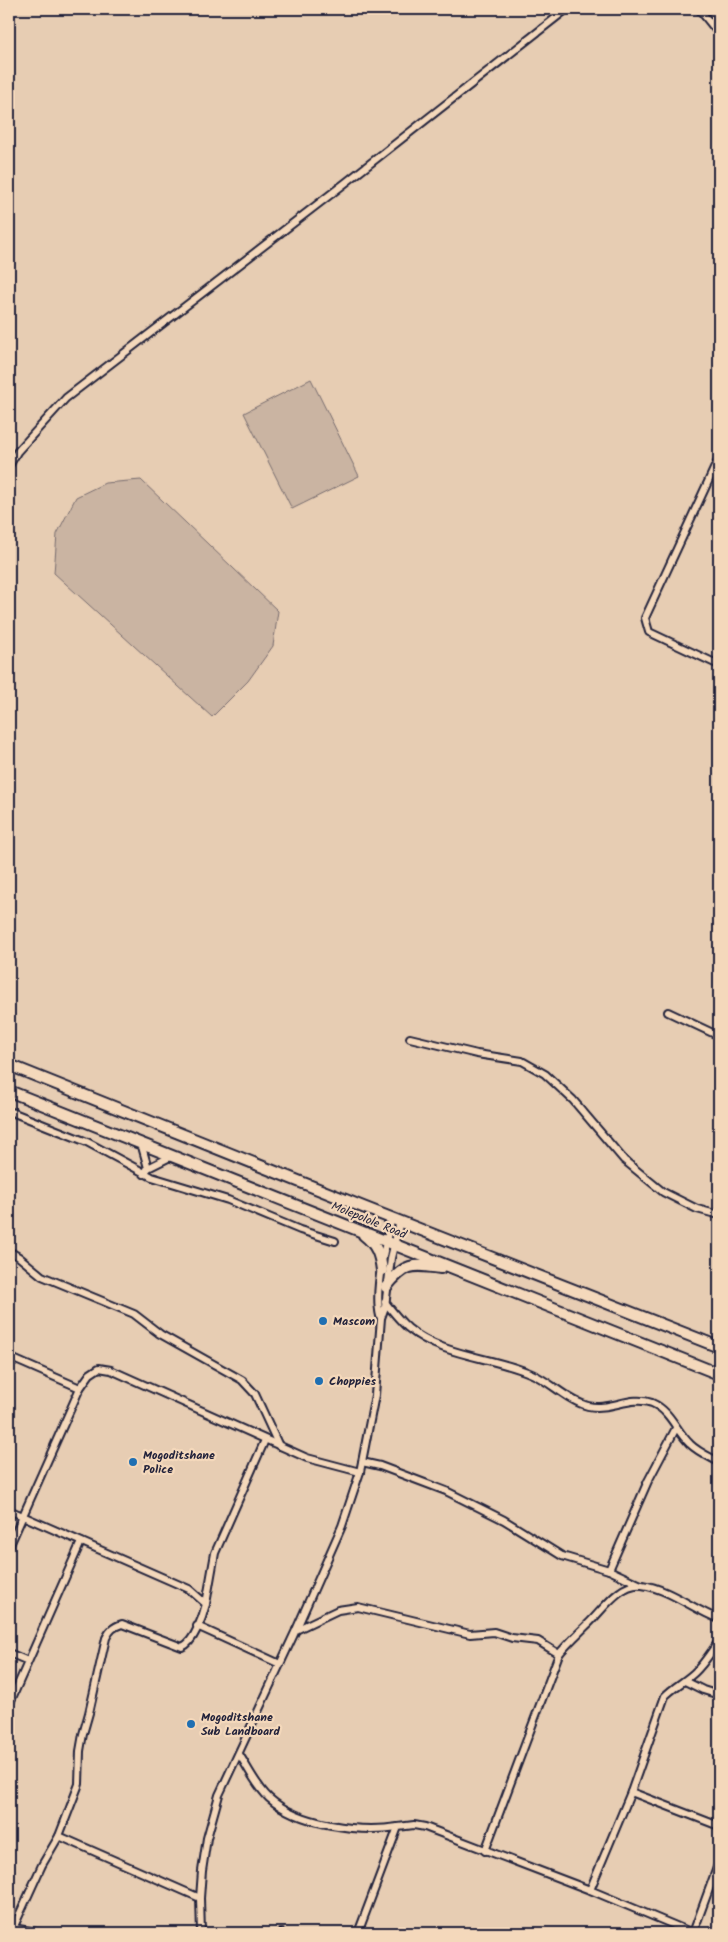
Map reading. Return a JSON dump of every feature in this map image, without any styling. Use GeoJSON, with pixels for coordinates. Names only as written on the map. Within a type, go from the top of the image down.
{"type":"FeatureCollection","features":[{"type":"Feature","properties":{"kind":"main road","name":"Molepolole Road"},"geometry":{"type":"LineString","coordinates":[[9,1065],[719,1347]]}},
{"type":"Feature","properties":{"kind":"main road","name":"Molepolole Road"},"geometry":{"type":"LineString","coordinates":[[9,1091],[719,1374]]}},
{"type":"Feature","properties":{"kind":"main road"},"geometry":{"type":"LineString","coordinates":[[358,1230],[374,1244],[380,1255],[382,1270]]}},
{"type":"Feature","properties":{"kind":"main road"},"geometry":{"type":"LineString","coordinates":[[386,1287],[399,1271],[406,1267],[418,1265],[455,1270]]}},
{"type":"Feature","properties":{"kind":"street"},"geometry":{"type":"LineString","coordinates":[[9,466],[17,452],[66,398],[568,9]]}},
{"type":"Feature","properties":{"kind":"street"},"geometry":{"type":"LineString","coordinates":[[699,9],[719,34]]}},
{"type":"Feature","properties":{"kind":"street"},"geometry":{"type":"LineString","coordinates":[[719,458],[645,618],[649,632],[719,664]]}},
{"type":"Feature","properties":{"kind":"street"},"geometry":{"type":"LineString","coordinates":[[668,1012],[719,1036]]}},
{"type":"Feature","properties":{"kind":"street"},"geometry":{"type":"LineString","coordinates":[[410,1038],[477,1054],[522,1061],[545,1074],[573,1100],[624,1160],[663,1192],[697,1209],[719,1215]]}},
{"type":"Feature","properties":{"kind":"street"},"geometry":{"type":"LineString","coordinates":[[9,1110],[87,1142],[146,1171],[228,1200],[300,1230],[336,1241]]}},
{"type":"Feature","properties":{"kind":"street"},"geometry":{"type":"LineString","coordinates":[[141,1143],[146,1171]]}},
{"type":"Feature","properties":{"kind":"street"},"geometry":{"type":"LineString","coordinates":[[146,1171],[172,1156]]}},
{"type":"Feature","properties":{"kind":"street"},"geometry":{"type":"LineString","coordinates":[[381,1318],[378,1306],[382,1270],[396,1220]]}},
{"type":"Feature","properties":{"kind":"street"},"geometry":{"type":"LineString","coordinates":[[201,1933],[200,1898],[202,1871],[207,1838],[219,1795],[342,1526],[360,1472],[375,1395],[381,1318],[385,1302],[390,1242]]}},
{"type":"Feature","properties":{"kind":"street"},"geometry":{"type":"LineString","coordinates":[[9,1251],[42,1276],[134,1314],[160,1334],[242,1380],[255,1394],[280,1446]]}},
{"type":"Feature","properties":{"kind":"street"},"geometry":{"type":"LineString","coordinates":[[385,1302],[408,1328],[424,1339],[442,1347],[525,1371],[539,1377],[587,1406],[609,1407],[639,1401],[653,1403],[666,1413],[676,1428],[694,1448],[719,1462]]}},
{"type":"Feature","properties":{"kind":"street"},"geometry":{"type":"LineString","coordinates":[[9,1357],[80,1388]]}},
{"type":"Feature","properties":{"kind":"street"},"geometry":{"type":"LineString","coordinates":[[9,1547],[80,1388],[90,1374],[99,1368],[111,1370],[307,1458],[360,1472]]}},
{"type":"Feature","properties":{"kind":"street"},"geometry":{"type":"LineString","coordinates":[[609,1570],[652,1472],[676,1428]]}},
{"type":"Feature","properties":{"kind":"street"},"geometry":{"type":"LineString","coordinates":[[42,1933],[12,1931],[42,1865],[59,1836],[79,1784],[81,1772],[80,1751],[83,1734],[109,1631],[122,1624],[182,1647],[187,1645],[198,1626],[206,1604],[215,1553],[265,1440]]}},
{"type":"Feature","properties":{"kind":"street"},"geometry":{"type":"LineString","coordinates":[[362,1462],[380,1466],[446,1491],[496,1516],[562,1556],[609,1570],[641,1585],[681,1600],[719,1619]]}},
{"type":"Feature","properties":{"kind":"street"},"geometry":{"type":"LineString","coordinates":[[9,1510],[189,1589],[206,1604]]}},
{"type":"Feature","properties":{"kind":"street"},"geometry":{"type":"LineString","coordinates":[[9,1705],[81,1542]]}},
{"type":"Feature","properties":{"kind":"street"},"geometry":{"type":"LineString","coordinates":[[485,1851],[559,1654],[612,1598],[623,1590],[641,1585]]}},
{"type":"Feature","properties":{"kind":"street"},"geometry":{"type":"LineString","coordinates":[[296,1630],[338,1610],[358,1607],[470,1634],[494,1632],[512,1638],[538,1641],[559,1654]]}},
{"type":"Feature","properties":{"kind":"street"},"geometry":{"type":"LineString","coordinates":[[198,1626],[280,1664]]}},
{"type":"Feature","properties":{"kind":"street"},"geometry":{"type":"LineString","coordinates":[[590,1890],[630,1792],[665,1696],[696,1671],[719,1641]]}},
{"type":"Feature","properties":{"kind":"street"},"geometry":{"type":"LineString","coordinates":[[9,1652],[28,1662]]}},
{"type":"Feature","properties":{"kind":"street"},"geometry":{"type":"LineString","coordinates":[[685,1681],[719,1695]]}},
{"type":"Feature","properties":{"kind":"street"},"geometry":{"type":"LineString","coordinates":[[239,1754],[270,1798],[297,1815],[337,1827],[380,1830],[414,1825],[425,1827],[590,1890],[693,1933],[719,1862]]}},
{"type":"Feature","properties":{"kind":"street"},"geometry":{"type":"LineString","coordinates":[[630,1792],[719,1826]]}},
{"type":"Feature","properties":{"kind":"street"},"geometry":{"type":"LineString","coordinates":[[358,1933],[398,1827]]}},
{"type":"Feature","properties":{"kind":"street"},"geometry":{"type":"LineString","coordinates":[[59,1836],[200,1898]]}},
{"type":"Feature","properties":{"kind":"shaded area"},"geometry":{"type":"Polygon","coordinates":[[[311,379],[359,476],[292,509],[244,413],[311,379]]]}},
{"type":"Feature","properties":{"kind":"shaded area"},"geometry":{"type":"Polygon","coordinates":[[[141,480],[278,611],[273,646],[248,681],[212,717],[54,573],[57,534],[76,497],[105,483],[141,480]]]}},
{"type":"Feature","properties":{"kind":"place","name":"Mascom"},"geometry":{"type":"Point","coordinates":[323,1321]}},
{"type":"Feature","properties":{"kind":"place","name":"Choppies"},"geometry":{"type":"Point","coordinates":[319,1381]}},
{"type":"Feature","properties":{"kind":"place","name":"Mogoditshane Police"},"geometry":{"type":"Point","coordinates":[133,1462]}},
{"type":"Feature","properties":{"kind":"place","name":"Mogoditshane Sub Landboard"},"geometry":{"type":"Point","coordinates":[191,1724]}}]}
